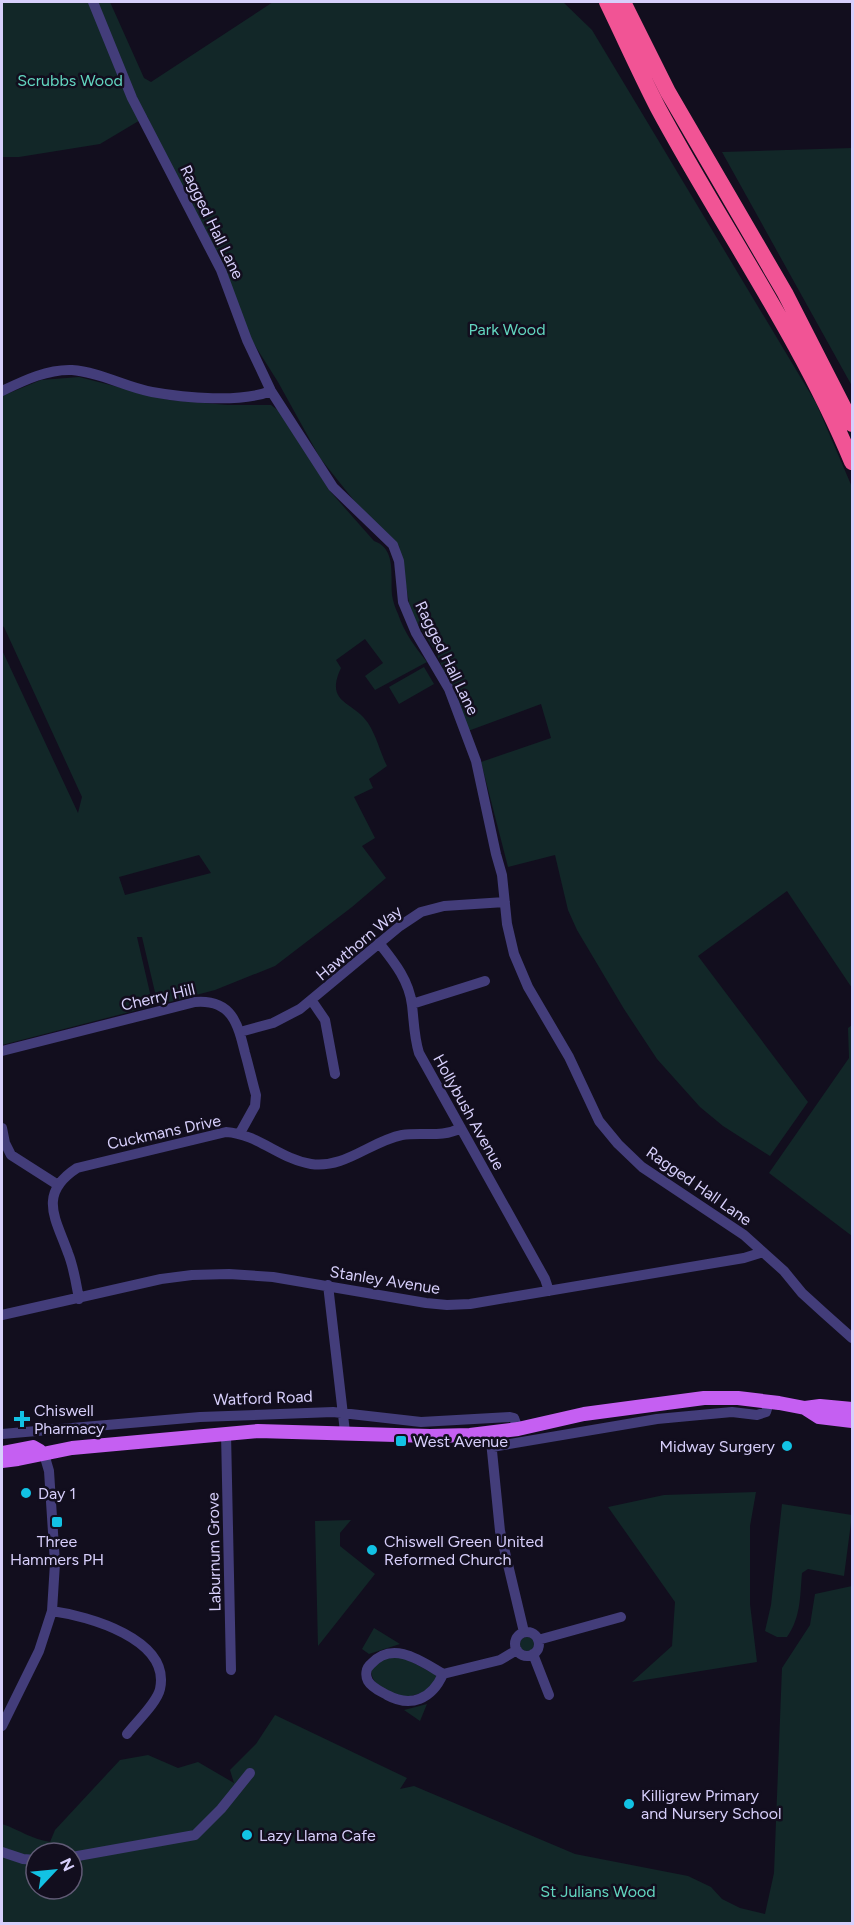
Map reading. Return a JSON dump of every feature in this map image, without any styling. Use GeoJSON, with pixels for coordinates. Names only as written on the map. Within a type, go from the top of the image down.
{"type":"FeatureCollection","features":[{"type":"Feature","properties":{"kind":"highway"},"geometry":{"type":"LineString","coordinates":[[607,2],[658,107],[785,324],[832,414],[852,462]]}},
{"type":"Feature","properties":{"kind":"highway"},"geometry":{"type":"LineString","coordinates":[[623,2],[668,92],[785,293],[852,424]]}},
{"type":"Feature","properties":{"kind":"main road","name":"Watford Road"},"geometry":{"type":"LineString","coordinates":[[2,1461],[72,1448],[258,1431],[430,1436],[491,1432],[518,1429],[584,1414],[704,1398],[738,1398],[805,1408],[820,1406],[852,1409]]}},
{"type":"Feature","properties":{"kind":"main road","name":"Watford Road"},"geometry":{"type":"LineString","coordinates":[[805,1408],[819,1417],[852,1421]]}},
{"type":"Feature","properties":{"kind":"main road","name":"Watford Road"},"geometry":{"type":"LineString","coordinates":[[2,1453],[33,1447],[44,1454]]}},
{"type":"Feature","properties":{"kind":"street","name":"Ragged Hall Lane"},"geometry":{"type":"LineString","coordinates":[[93,2],[132,98],[221,270],[247,340],[271,391],[333,487],[393,545],[399,561],[403,602],[416,633],[449,689],[476,760],[502,875],[510,939],[528,987],[569,1057],[591,1106],[607,1132],[642,1167],[744,1235],[784,1271],[802,1293],[852,1338]]}},
{"type":"Feature","properties":{"kind":"street"},"geometry":{"type":"LineString","coordinates":[[2,391],[51,371],[72,370],[98,375],[152,392],[242,398],[258,396],[271,391]]}},
{"type":"Feature","properties":{"kind":"street","name":"Hawthorn Way"},"geometry":{"type":"LineString","coordinates":[[240,1032],[286,1017],[312,1001],[411,917],[432,908],[505,902]]}},
{"type":"Feature","properties":{"kind":"street","name":"Hollybush Avenue"},"geometry":{"type":"LineString","coordinates":[[379,943],[399,968],[407,984],[412,1004],[414,1036],[419,1053],[545,1279],[549,1291]]}},
{"type":"Feature","properties":{"kind":"street"},"geometry":{"type":"LineString","coordinates":[[412,1004],[485,981]]}},
{"type":"Feature","properties":{"kind":"street","name":"Cherry Hill"},"geometry":{"type":"LineString","coordinates":[[2,1051],[195,1002],[208,1001],[227,1011],[236,1021],[240,1032],[256,1101],[240,1133]]}},
{"type":"Feature","properties":{"kind":"street"},"geometry":{"type":"LineString","coordinates":[[312,1001],[325,1020],[335,1074]]}},
{"type":"Feature","properties":{"kind":"street"},"geometry":{"type":"LineString","coordinates":[[2,1128],[5,1143],[11,1155],[58,1185],[53,1201],[54,1218],[71,1262],[79,1299]]}},
{"type":"Feature","properties":{"kind":"street","name":"Cuckmans Drive"},"geometry":{"type":"LineString","coordinates":[[58,1185],[70,1173],[85,1165],[217,1134],[240,1133],[285,1156],[322,1165],[347,1159],[390,1138],[415,1134],[443,1135],[461,1128]]}},
{"type":"Feature","properties":{"kind":"street","name":"Stanley Avenue"},"geometry":{"type":"LineString","coordinates":[[2,1315],[161,1279],[229,1274],[273,1277],[447,1305],[470,1304],[744,1258],[763,1252]]}},
{"type":"Feature","properties":{"kind":"street"},"geometry":{"type":"LineString","coordinates":[[328,1285],[345,1432]]}},
{"type":"Feature","properties":{"kind":"street"},"geometry":{"type":"LineString","coordinates":[[492,1448],[657,1419],[732,1412],[761,1415],[766,1412],[769,1402]]}},
{"type":"Feature","properties":{"kind":"street","name":"Watford Road"},"geometry":{"type":"LineString","coordinates":[[2,1434],[200,1417],[333,1412],[421,1422],[510,1417],[514,1418],[518,1429]]}},
{"type":"Feature","properties":{"kind":"street"},"geometry":{"type":"LineString","coordinates":[[491,1432],[500,1531],[524,1632]]}},
{"type":"Feature","properties":{"kind":"street","name":"Laburnum Grove"},"geometry":{"type":"LineString","coordinates":[[226,1433],[231,1670]]}},
{"type":"Feature","properties":{"kind":"street"},"geometry":{"type":"LineString","coordinates":[[2,1726],[39,1651],[52,1611],[55,1563],[49,1471],[44,1454]]}},
{"type":"Feature","properties":{"kind":"street"},"geometry":{"type":"LineString","coordinates":[[52,1611],[112,1628],[134,1639],[150,1653],[159,1672],[160,1689],[152,1704],[127,1734]]}},
{"type":"Feature","properties":{"kind":"street"},"geometry":{"type":"LineString","coordinates":[[538,1640],[621,1617]]}},
{"type":"Feature","properties":{"kind":"street"},"geometry":{"type":"LineString","coordinates":[[517,1650],[526,1656],[538,1650],[538,1640],[534,1634],[524,1632]]}},
{"type":"Feature","properties":{"kind":"street"},"geometry":{"type":"LineString","coordinates":[[517,1650],[516,1640],[524,1632]]}},
{"type":"Feature","properties":{"kind":"street"},"geometry":{"type":"LineString","coordinates":[[443,1674],[438,1685],[429,1695],[403,1702],[370,1684],[366,1674],[369,1665],[374,1661],[398,1653],[410,1655],[443,1674],[500,1660],[517,1650]]}},
{"type":"Feature","properties":{"kind":"street"},"geometry":{"type":"LineString","coordinates":[[533,1654],[549,1695]]}},
{"type":"Feature","properties":{"kind":"street"},"geometry":{"type":"LineString","coordinates":[[84,1855],[195,1835],[209,1822],[250,1773]]}},
{"type":"Feature","properties":{"kind":"street"},"geometry":{"type":"LineString","coordinates":[[2,1852],[24,1859]]}},
{"type":"Feature","properties":{"kind":"green space"},"geometry":{"type":"Polygon","coordinates":[[[2,2],[110,2],[144,78],[151,82],[273,2],[563,2],[592,30],[816,403],[852,487],[852,988],[787,891],[698,956],[808,1102],[770,1156],[723,1126],[700,1107],[657,1059],[577,930],[568,910],[555,855],[508,867],[481,762],[551,738],[541,704],[468,731],[436,652],[411,614],[399,546],[368,518],[320,458],[278,382],[249,336],[147,116],[100,144],[19,157],[2,157],[2,2]]]}},
{"type":"Feature","properties":{"kind":"green space"},"geometry":{"type":"Polygon","coordinates":[[[852,148],[852,386],[722,152],[852,148]]]}},
{"type":"Feature","properties":{"kind":"green space"},"geometry":{"type":"Polygon","coordinates":[[[79,377],[169,400],[228,405],[271,405],[284,415],[329,490],[374,541],[386,550],[391,564],[392,595],[400,621],[427,662],[375,690],[365,676],[383,663],[365,639],[336,660],[341,668],[336,689],[338,695],[368,723],[387,766],[369,779],[373,788],[354,797],[375,838],[362,846],[386,878],[275,966],[215,990],[158,1005],[142,937],[137,937],[153,1006],[2,1045],[2,650],[78,813],[82,797],[2,626],[2,396],[41,380],[79,377]],[[199,855],[119,877],[125,895],[211,873],[199,855]]]}},
{"type":"Feature","properties":{"kind":"green space"},"geometry":{"type":"Polygon","coordinates":[[[424,667],[434,684],[399,704],[389,687],[424,667]]]}},
{"type":"Feature","properties":{"kind":"green space"},"geometry":{"type":"Polygon","coordinates":[[[852,1025],[852,1236],[769,1173],[849,1058],[848,1028],[852,1025]]]}},
{"type":"Feature","properties":{"kind":"green space"},"geometry":{"type":"Polygon","coordinates":[[[756,1492],[750,1526],[750,1604],[757,1662],[632,1682],[672,1646],[675,1602],[608,1507],[664,1495],[756,1492]]]}},
{"type":"Feature","properties":{"kind":"green space"},"geometry":{"type":"Polygon","coordinates":[[[782,1504],[852,1515],[844,1576],[808,1569],[802,1573],[795,1622],[787,1637],[777,1637],[765,1631],[771,1605],[782,1504]]]}},
{"type":"Feature","properties":{"kind":"green space"},"geometry":{"type":"Polygon","coordinates":[[[351,1520],[340,1533],[340,1546],[375,1574],[318,1646],[315,1521],[351,1520]]]}},
{"type":"Feature","properties":{"kind":"green space","name":"St Julians Wood"},"geometry":{"type":"Polygon","coordinates":[[[852,1586],[852,1923],[2,1924],[2,1824],[46,1841],[24,1841],[24,1901],[84,1901],[84,1841],[50,1841],[55,1830],[120,1760],[148,1755],[178,1768],[198,1762],[234,1783],[230,1770],[256,1744],[275,1715],[407,1778],[400,1789],[414,1786],[575,1854],[688,1876],[711,1887],[722,1899],[740,1908],[765,1914],[774,1873],[782,1668],[810,1625],[815,1594],[852,1586]]]}},
{"type":"Feature","properties":{"kind":"green space"},"geometry":{"type":"Polygon","coordinates":[[[374,1628],[400,1644],[369,1654],[362,1649],[374,1628]]]}},
{"type":"Feature","properties":{"kind":"green space"},"geometry":{"type":"Polygon","coordinates":[[[524,1637],[530,1637],[534,1644],[530,1651],[524,1651],[520,1647],[520,1641],[524,1637]]]}},
{"type":"Feature","properties":{"kind":"green space"},"geometry":{"type":"Polygon","coordinates":[[[399,1655],[436,1675],[437,1679],[428,1691],[404,1698],[378,1685],[371,1670],[382,1660],[399,1655]]]}},
{"type":"Feature","properties":{"kind":"green space"},"geometry":{"type":"Polygon","coordinates":[[[427,1704],[420,1721],[404,1710],[427,1704]]]}},
{"type":"Feature","properties":{"kind":"place","name":"Chiswell Pharmacy"},"geometry":{"type":"Point","coordinates":[22,1419]}},
{"type":"Feature","properties":{"kind":"place","name":"West Avenue"},"geometry":{"type":"Point","coordinates":[401,1441]}},
{"type":"Feature","properties":{"kind":"place","name":"Midway Surgery"},"geometry":{"type":"Point","coordinates":[787,1446]}},
{"type":"Feature","properties":{"kind":"place","name":"Day 1"},"geometry":{"type":"Point","coordinates":[26,1493]}},
{"type":"Feature","properties":{"kind":"place","name":"Three Hammers PH"},"geometry":{"type":"Point","coordinates":[57,1522]}},
{"type":"Feature","properties":{"kind":"place","name":"Chiswell Green United Reformed Church"},"geometry":{"type":"Point","coordinates":[372,1550]}},
{"type":"Feature","properties":{"kind":"place","name":"Killigrew Primary and Nursery School"},"geometry":{"type":"Point","coordinates":[629,1804]}},
{"type":"Feature","properties":{"kind":"place","name":"Lazy Llama Cafe"},"geometry":{"type":"Point","coordinates":[247,1835]}},
{"type":"Feature","properties":{"kind":"park label","name":"Scrubbs Wood"},"geometry":{"type":"Point","coordinates":[70,80]}},
{"type":"Feature","properties":{"kind":"park label","name":"Park Wood"},"geometry":{"type":"Point","coordinates":[507,329]}}]}
